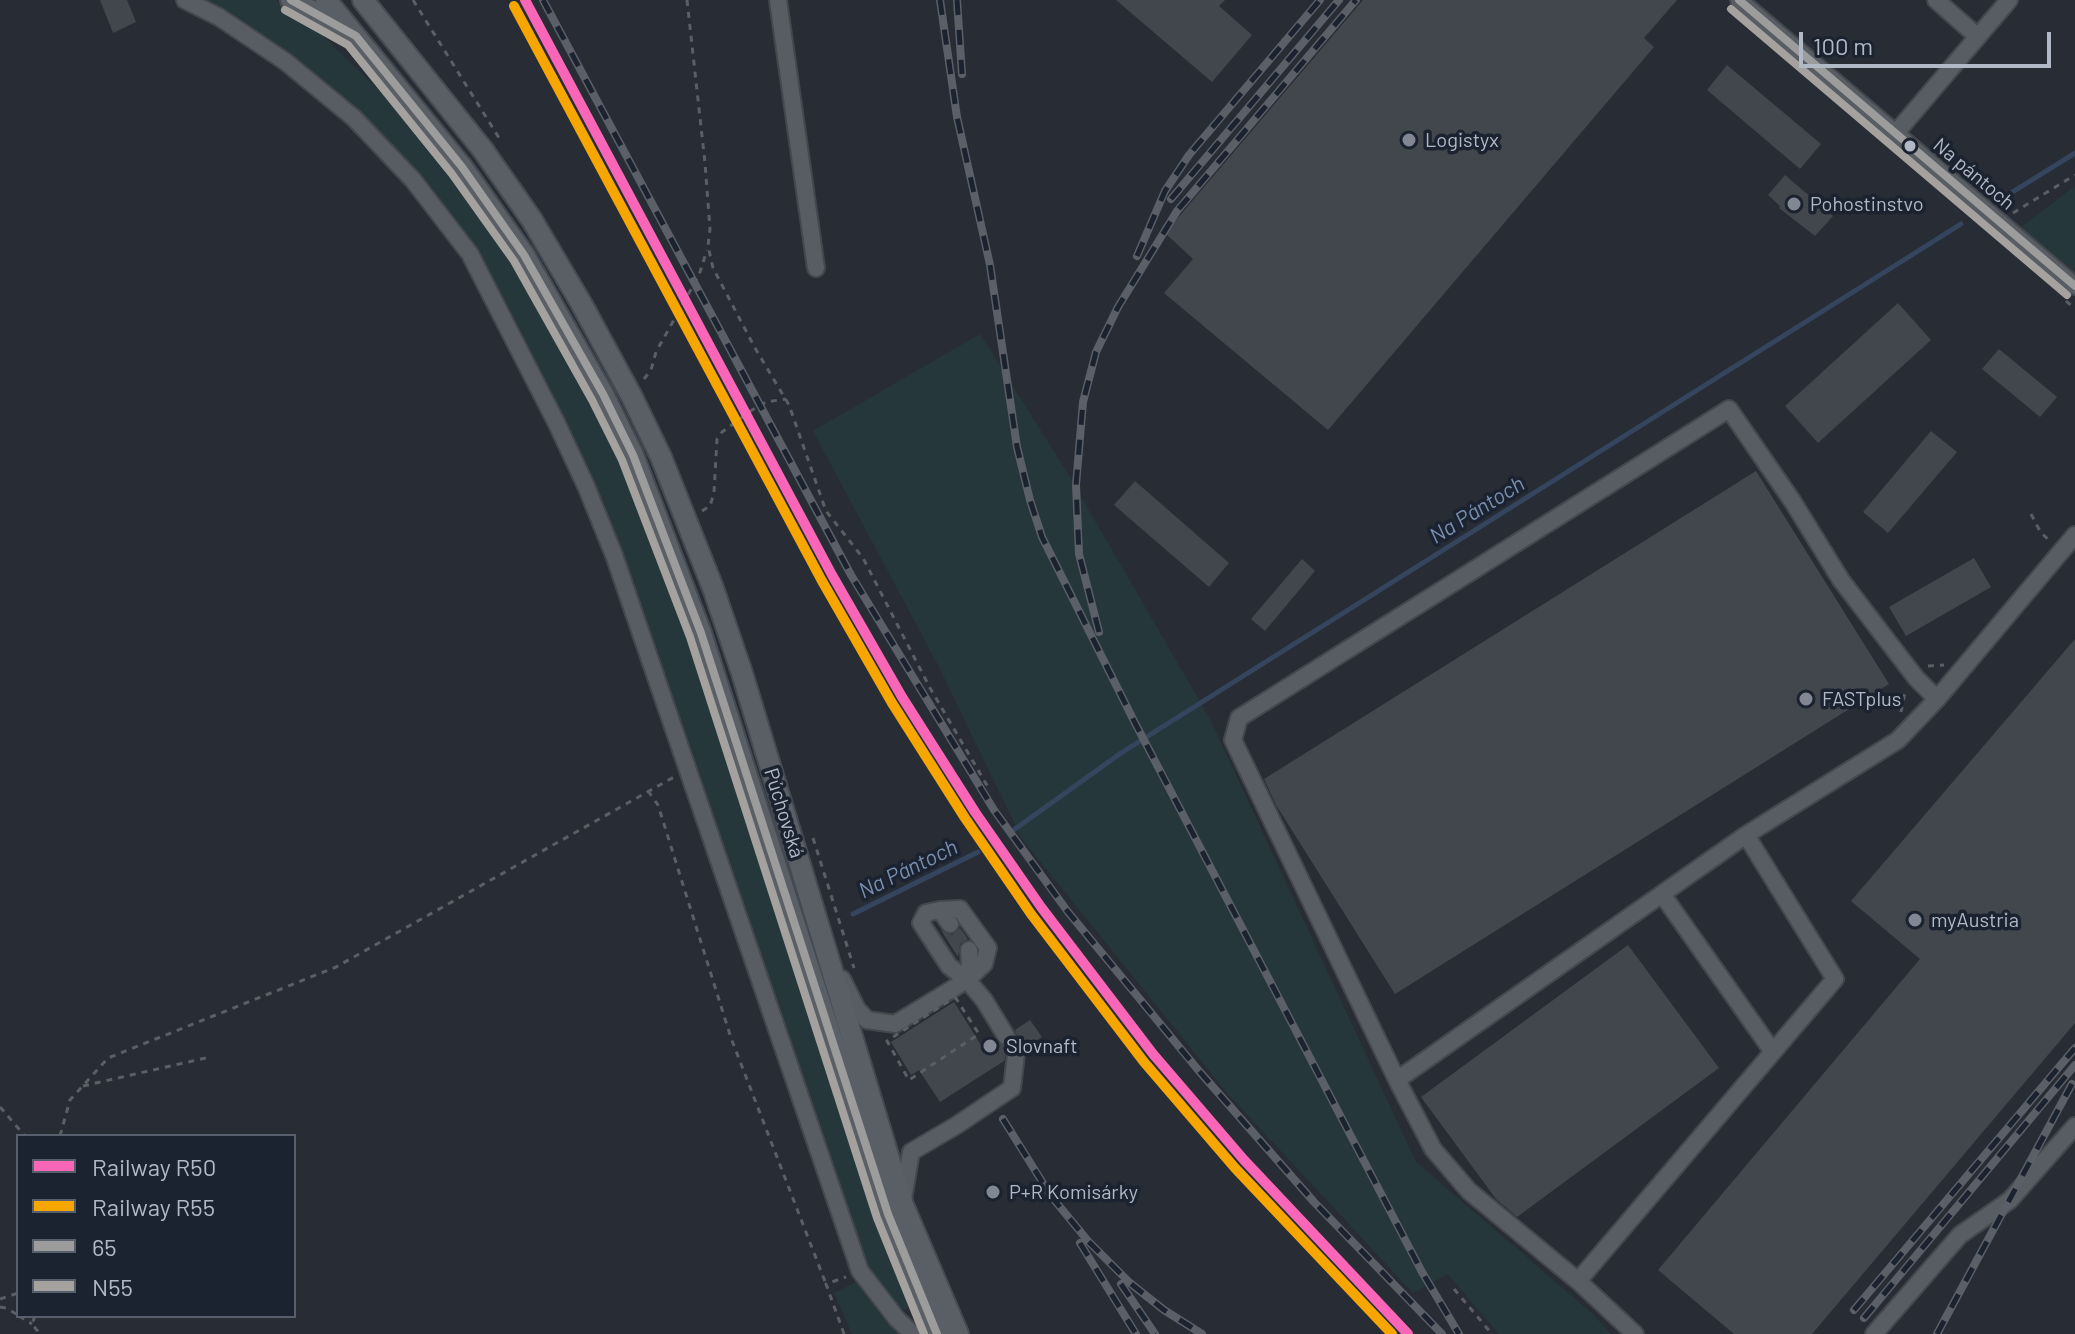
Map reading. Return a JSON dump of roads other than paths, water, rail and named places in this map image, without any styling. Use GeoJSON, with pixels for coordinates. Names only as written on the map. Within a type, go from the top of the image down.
{"type":"FeatureCollection","features":[{"type":"Feature","properties":{"kind":"main road"},"geometry":{"type":"LineString","coordinates":[[291,0],[356,36]]}},
{"type":"Feature","properties":{"kind":"main road","name":"Púchovská"},"geometry":{"type":"LineString","coordinates":[[326,0],[462,167],[524,255],[603,394],[648,493],[701,633],[888,1214],[937,1334]]}},
{"type":"Feature","properties":{"kind":"main road","name":"Púchovská"},"geometry":{"type":"LineString","coordinates":[[363,0],[483,150],[532,220],[632,397],[689,523],[742,673],[903,1205],[958,1334]]}},
{"type":"Feature","properties":{"kind":"main road"},"geometry":{"type":"LineString","coordinates":[[462,167],[483,150]]}},
{"type":"Feature","properties":{"kind":"street"},"geometry":{"type":"LineString","coordinates":[[185,0],[219,17],[286,62],[354,118],[413,180],[470,254],[516,340],[586,486],[614,555],[860,1271],[897,1319],[913,1334]]}},
{"type":"Feature","properties":{"kind":"street"},"geometry":{"type":"LineString","coordinates":[[778,0],[816,268]]}},
{"type":"Feature","properties":{"kind":"street","name":"Na pántoch"},"geometry":{"type":"LineString","coordinates":[[1739,0],[2075,286]]}},
{"type":"Feature","properties":{"kind":"street"},"geometry":{"type":"LineString","coordinates":[[1936,0],[1978,37]]}},
{"type":"Feature","properties":{"kind":"street"},"geometry":{"type":"LineString","coordinates":[[1895,134],[2009,0]]}},
{"type":"Feature","properties":{"kind":"street"},"geometry":{"type":"LineString","coordinates":[[1635,1334],[1578,1281],[1469,1191],[1433,1149],[1233,740],[1239,718],[1729,409],[1793,502],[1841,580],[1916,678],[1937,699]]}},
{"type":"Feature","properties":{"kind":"street"},"geometry":{"type":"LineString","coordinates":[[1397,1080],[1746,835],[1898,740],[1937,699],[2075,535]]}},
{"type":"Feature","properties":{"kind":"street"},"geometry":{"type":"LineString","coordinates":[[1578,1281],[1835,979],[1746,835]]}},
{"type":"Feature","properties":{"kind":"street"},"geometry":{"type":"LineString","coordinates":[[809,894],[857,1009],[867,1020],[895,1024],[967,980],[984,964],[988,948],[960,909],[945,917],[926,913],[921,923],[949,966],[967,980],[984,1000],[1006,1036]]}},
{"type":"Feature","properties":{"kind":"street"},"geometry":{"type":"LineString","coordinates":[[1662,894],[1773,1052]]}},
{"type":"Feature","properties":{"kind":"street"},"geometry":{"type":"LineString","coordinates":[[967,980],[969,950]]}},
{"type":"Feature","properties":{"kind":"street"},"geometry":{"type":"LineString","coordinates":[[903,1205],[911,1152],[1012,1088],[1016,1054]]}},
{"type":"Feature","properties":{"kind":"street"},"geometry":{"type":"LineString","coordinates":[[1874,1334],[1953,1241],[2021,1190],[2075,1126]]}},
{"type":"Feature","properties":{"kind":"waterway","name":"Na Pántoch"},"geometry":{"type":"LineString","coordinates":[[1998,201],[2075,153]]}},
{"type":"Feature","properties":{"kind":"waterway","name":"Na Pántoch"},"geometry":{"type":"LineString","coordinates":[[1015,829],[1121,753],[1961,224]]}},
{"type":"Feature","properties":{"kind":"waterway","name":"Na Pántoch"},"geometry":{"type":"LineString","coordinates":[[853,914],[978,852]]}},
{"type":"Feature","properties":{"kind":"railway"},"geometry":{"type":"LineString","coordinates":[[543,0],[851,575],[994,810],[1068,912],[1199,1071],[1314,1202],[1442,1334]]}},
{"type":"Feature","properties":{"kind":"railway"},"geometry":{"type":"LineString","coordinates":[[940,0],[957,117],[990,265],[1017,447],[1042,537],[1134,721],[1422,1272],[1459,1334]]}},
{"type":"Feature","properties":{"kind":"railway"},"geometry":{"type":"LineString","coordinates":[[957,0],[962,74]]}},
{"type":"Feature","properties":{"kind":"railway"},"geometry":{"type":"LineString","coordinates":[[1137,256],[1165,191],[1189,155],[1320,0]]}},
{"type":"Feature","properties":{"kind":"railway"},"geometry":{"type":"LineString","coordinates":[[1171,199],[1339,0]]}},
{"type":"Feature","properties":{"kind":"railway"},"geometry":{"type":"LineString","coordinates":[[1099,632],[1079,554],[1076,485],[1083,402],[1096,352],[1118,307],[1177,211],[1356,0]]}},
{"type":"Feature","properties":{"kind":"railway"},"geometry":{"type":"LineString","coordinates":[[1854,1310],[2075,1048]]}},
{"type":"Feature","properties":{"kind":"railway"},"geometry":{"type":"LineString","coordinates":[[1864,1318],[2075,1065]]}},
{"type":"Feature","properties":{"kind":"railway"},"geometry":{"type":"LineString","coordinates":[[1937,1334],[2072,1084]]}},
{"type":"Feature","properties":{"kind":"railway"},"geometry":{"type":"LineString","coordinates":[[1003,1119],[1051,1196],[1088,1241],[1130,1283],[1202,1334]]}},
{"type":"Feature","properties":{"kind":"railway"},"geometry":{"type":"LineString","coordinates":[[1080,1243],[1136,1334]]}},
{"type":"Feature","properties":{"kind":"railway"},"geometry":{"type":"LineString","coordinates":[[1121,1284],[1155,1334]]}},
{"type":"Feature","properties":{"kind":"rail line","name":"R50"},"geometry":{"type":"LineString","coordinates":[[525,0],[832,575],[902,697],[975,812],[1041,907],[1153,1054],[1244,1160],[1408,1334]]}},
{"type":"Feature","properties":{"kind":"rail line","name":"R55"},"geometry":{"type":"LineString","coordinates":[[514,6],[822,581],[892,703],[965,818],[1031,914],[1144,1062],[1235,1168],[1392,1334]]}},
{"type":"Feature","properties":{"kind":"place","name":"Logistyx"},"geometry":{"type":"Point","coordinates":[1409,140]}},
{"type":"Feature","properties":{"kind":"place","name":"Pohostinstvo"},"geometry":{"type":"Point","coordinates":[1794,204]}},
{"type":"Feature","properties":{"kind":"place","name":"FASTplus"},"geometry":{"type":"Point","coordinates":[1806,699]}},
{"type":"Feature","properties":{"kind":"place","name":"myAustria"},"geometry":{"type":"Point","coordinates":[1915,920]}},
{"type":"Feature","properties":{"kind":"place","name":"Slovnaft"},"geometry":{"type":"Point","coordinates":[990,1046]}},
{"type":"Feature","properties":{"kind":"place","name":"P+R Komisárky"},"geometry":{"type":"Point","coordinates":[993,1192]}}]}
